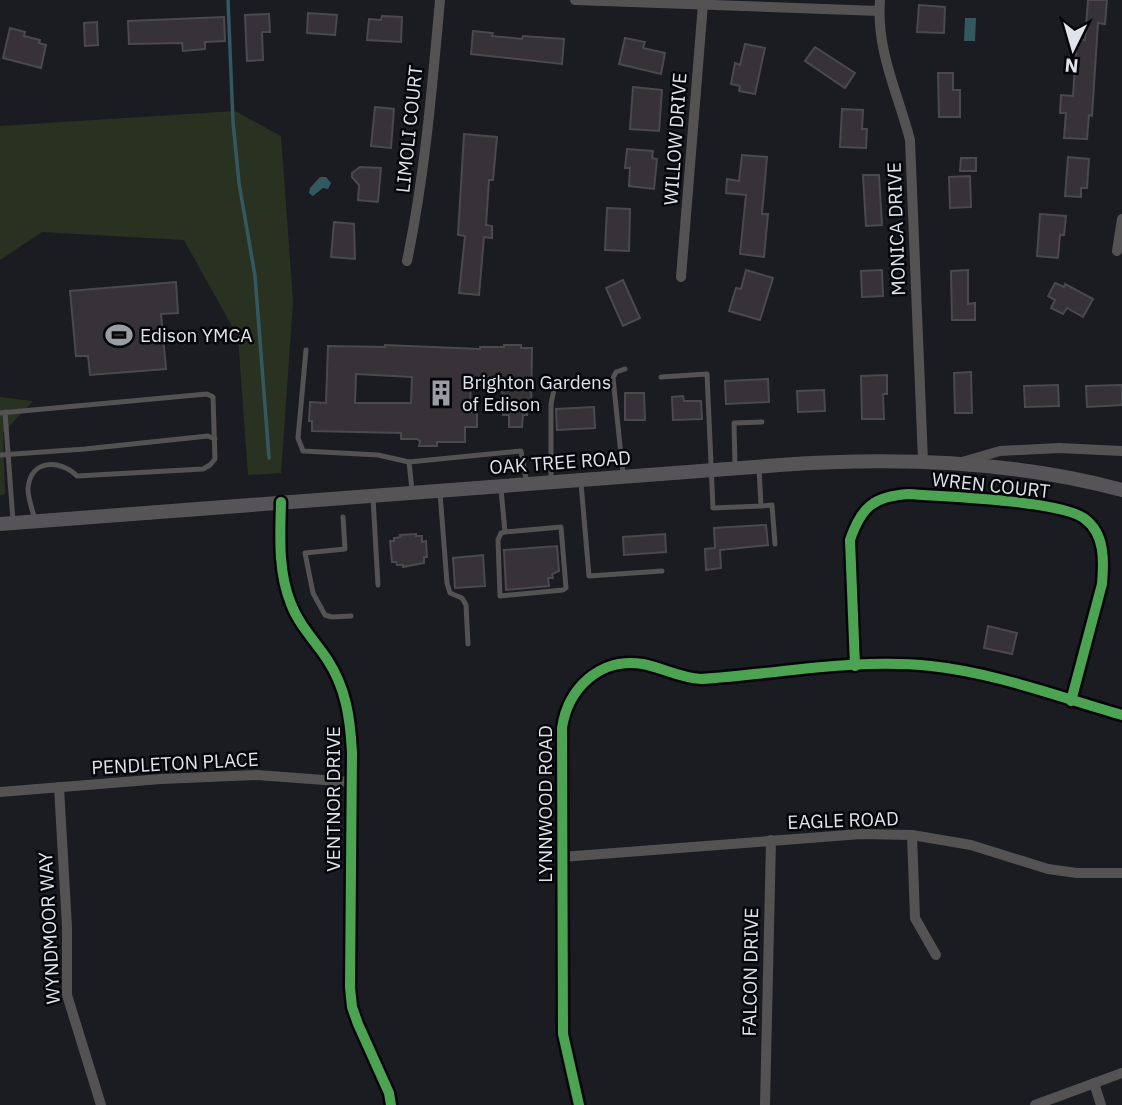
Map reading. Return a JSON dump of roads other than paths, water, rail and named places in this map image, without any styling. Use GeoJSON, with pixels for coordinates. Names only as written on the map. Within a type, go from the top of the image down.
{"type":"FeatureCollection","features":[{"type":"Feature","properties":{"kind":"main road","name":"OAK TREE ROAD"},"geometry":{"type":"LineString","coordinates":[[6,523],[859,461],[956,463],[1056,475],[1122,489]]}},
{"type":"Feature","properties":{"kind":"street","name":"LIMOLI COURT"},"geometry":{"type":"LineString","coordinates":[[407,261],[426,151],[440,0]]}},
{"type":"Feature","properties":{"kind":"street"},"geometry":{"type":"LineString","coordinates":[[575,0],[880,6]]}},
{"type":"Feature","properties":{"kind":"street","name":"WILLOW DRIVE"},"geometry":{"type":"LineString","coordinates":[[681,277],[703,4]]}},
{"type":"Feature","properties":{"kind":"street","name":"MONICA DRIVE"},"geometry":{"type":"LineString","coordinates":[[880,6],[886,68],[903,112],[910,140],[923,461]]}},
{"type":"Feature","properties":{"kind":"street"},"geometry":{"type":"LineString","coordinates":[[1116,251],[1122,219]]}},
{"type":"Feature","properties":{"kind":"street"},"geometry":{"type":"LineString","coordinates":[[956,463],[1000,452],[1059,448],[1122,451]]}},
{"type":"Feature","properties":{"kind":"street","name":"WREN COURT"},"geometry":{"type":"LineString","coordinates":[[855,666],[850,540],[863,511],[874,502],[892,495],[908,494],[1040,505],[1074,513],[1086,519],[1102,546],[1102,583],[1071,701]]}},
{"type":"Feature","properties":{"kind":"street","name":"VENTNOR DRIVE"},"geometry":{"type":"LineString","coordinates":[[281,502],[280,552],[284,583],[291,607],[328,660],[344,692],[349,716],[352,1007],[389,1093],[391,1105]]}},
{"type":"Feature","properties":{"kind":"street","name":"LYNNWOOD ROAD"},"geometry":{"type":"LineString","coordinates":[[579,1105],[563,1034],[562,728],[564,714],[577,688],[594,674],[614,665],[628,663],[643,664],[681,676],[701,679],[855,666],[929,666],[966,672],[1122,715]]}},
{"type":"Feature","properties":{"kind":"street","name":"PENDLETON PLACE"},"geometry":{"type":"LineString","coordinates":[[0,792],[257,775],[351,782]]}},
{"type":"Feature","properties":{"kind":"street","name":"WYNDMOOR WAY"},"geometry":{"type":"LineString","coordinates":[[58,787],[68,927],[67,995],[101,1105]]}},
{"type":"Feature","properties":{"kind":"street","name":"EAGLE ROAD"},"geometry":{"type":"LineString","coordinates":[[562,857],[861,834],[912,835],[971,845],[1048,869],[1077,873],[1122,873]]}},
{"type":"Feature","properties":{"kind":"street"},"geometry":{"type":"LineString","coordinates":[[912,835],[915,918],[936,955]]}},
{"type":"Feature","properties":{"kind":"street","name":"FALCON DRIVE"},"geometry":{"type":"LineString","coordinates":[[765,1105],[771,840]]}},
{"type":"Feature","properties":{"kind":"street"},"geometry":{"type":"LineString","coordinates":[[1035,1105],[1122,1073]]}},
{"type":"Feature","properties":{"kind":"street"},"geometry":{"type":"LineString","coordinates":[[1094,1083],[1101,1105]]}},
{"type":"Feature","properties":{"kind":"lane"},"geometry":{"type":"LineString","coordinates":[[306,350],[298,438],[303,451],[378,455],[409,461],[522,451],[527,484]]}},
{"type":"Feature","properties":{"kind":"lane"},"geometry":{"type":"LineString","coordinates":[[623,477],[613,377],[616,372],[625,369]]}},
{"type":"Feature","properties":{"kind":"lane"},"geometry":{"type":"LineString","coordinates":[[661,377],[707,374],[713,508],[772,505],[775,544]]}},
{"type":"Feature","properties":{"kind":"lane"},"geometry":{"type":"LineString","coordinates":[[551,482],[551,404],[556,380],[579,379]]}},
{"type":"Feature","properties":{"kind":"lane"},"geometry":{"type":"LineString","coordinates":[[6,523],[10,454],[3,412],[207,394],[213,397],[215,459],[210,465],[203,468],[76,476],[68,467],[56,463],[43,466],[34,472],[28,491],[35,521]]}},
{"type":"Feature","properties":{"kind":"lane"},"geometry":{"type":"LineString","coordinates":[[735,469],[734,423],[762,422]]}},
{"type":"Feature","properties":{"kind":"lane"},"geometry":{"type":"LineString","coordinates":[[0,455],[208,436],[215,439]]}},
{"type":"Feature","properties":{"kind":"lane"},"geometry":{"type":"LineString","coordinates":[[409,461],[412,492]]}},
{"type":"Feature","properties":{"kind":"lane"},"geometry":{"type":"LineString","coordinates":[[759,467],[761,506]]}},
{"type":"Feature","properties":{"kind":"lane"},"geometry":{"type":"LineString","coordinates":[[581,480],[589,576],[662,571]]}},
{"type":"Feature","properties":{"kind":"lane"},"geometry":{"type":"LineString","coordinates":[[501,486],[505,533]]}},
{"type":"Feature","properties":{"kind":"lane"},"geometry":{"type":"LineString","coordinates":[[440,490],[447,583],[450,593],[463,598],[466,605],[468,644]]}},
{"type":"Feature","properties":{"kind":"lane"},"geometry":{"type":"LineString","coordinates":[[373,495],[378,585]]}},
{"type":"Feature","properties":{"kind":"lane"},"geometry":{"type":"LineString","coordinates":[[343,517],[345,549],[305,553],[313,593],[325,615],[332,618],[351,616]]}},
{"type":"Feature","properties":{"kind":"lane"},"geometry":{"type":"LineString","coordinates":[[561,527],[566,588],[500,596],[498,540],[501,533],[505,533],[561,527]]}},
{"type":"Feature","properties":{"kind":"water"},"geometry":{"type":"Polygon","coordinates":[[[965,18],[976,18],[975,41],[964,41],[965,18]]]}},
{"type":"Feature","properties":{"kind":"water"},"geometry":{"type":"Polygon","coordinates":[[[320,177],[326,177],[331,183],[328,189],[323,188],[313,196],[309,193],[310,188],[320,177]]]}},
{"type":"Feature","properties":{"kind":"waterway"},"geometry":{"type":"LineString","coordinates":[[228,0],[233,122],[239,183],[255,276],[269,458]]}},
{"type":"Feature","properties":{"kind":"place","name":"Edison YMCA"},"geometry":{"type":"Point","coordinates":[119,335]}},
{"type":"Feature","properties":{"kind":"place","name":"Brighton Gardens of Edison"},"geometry":{"type":"Point","coordinates":[441,393]}}]}
